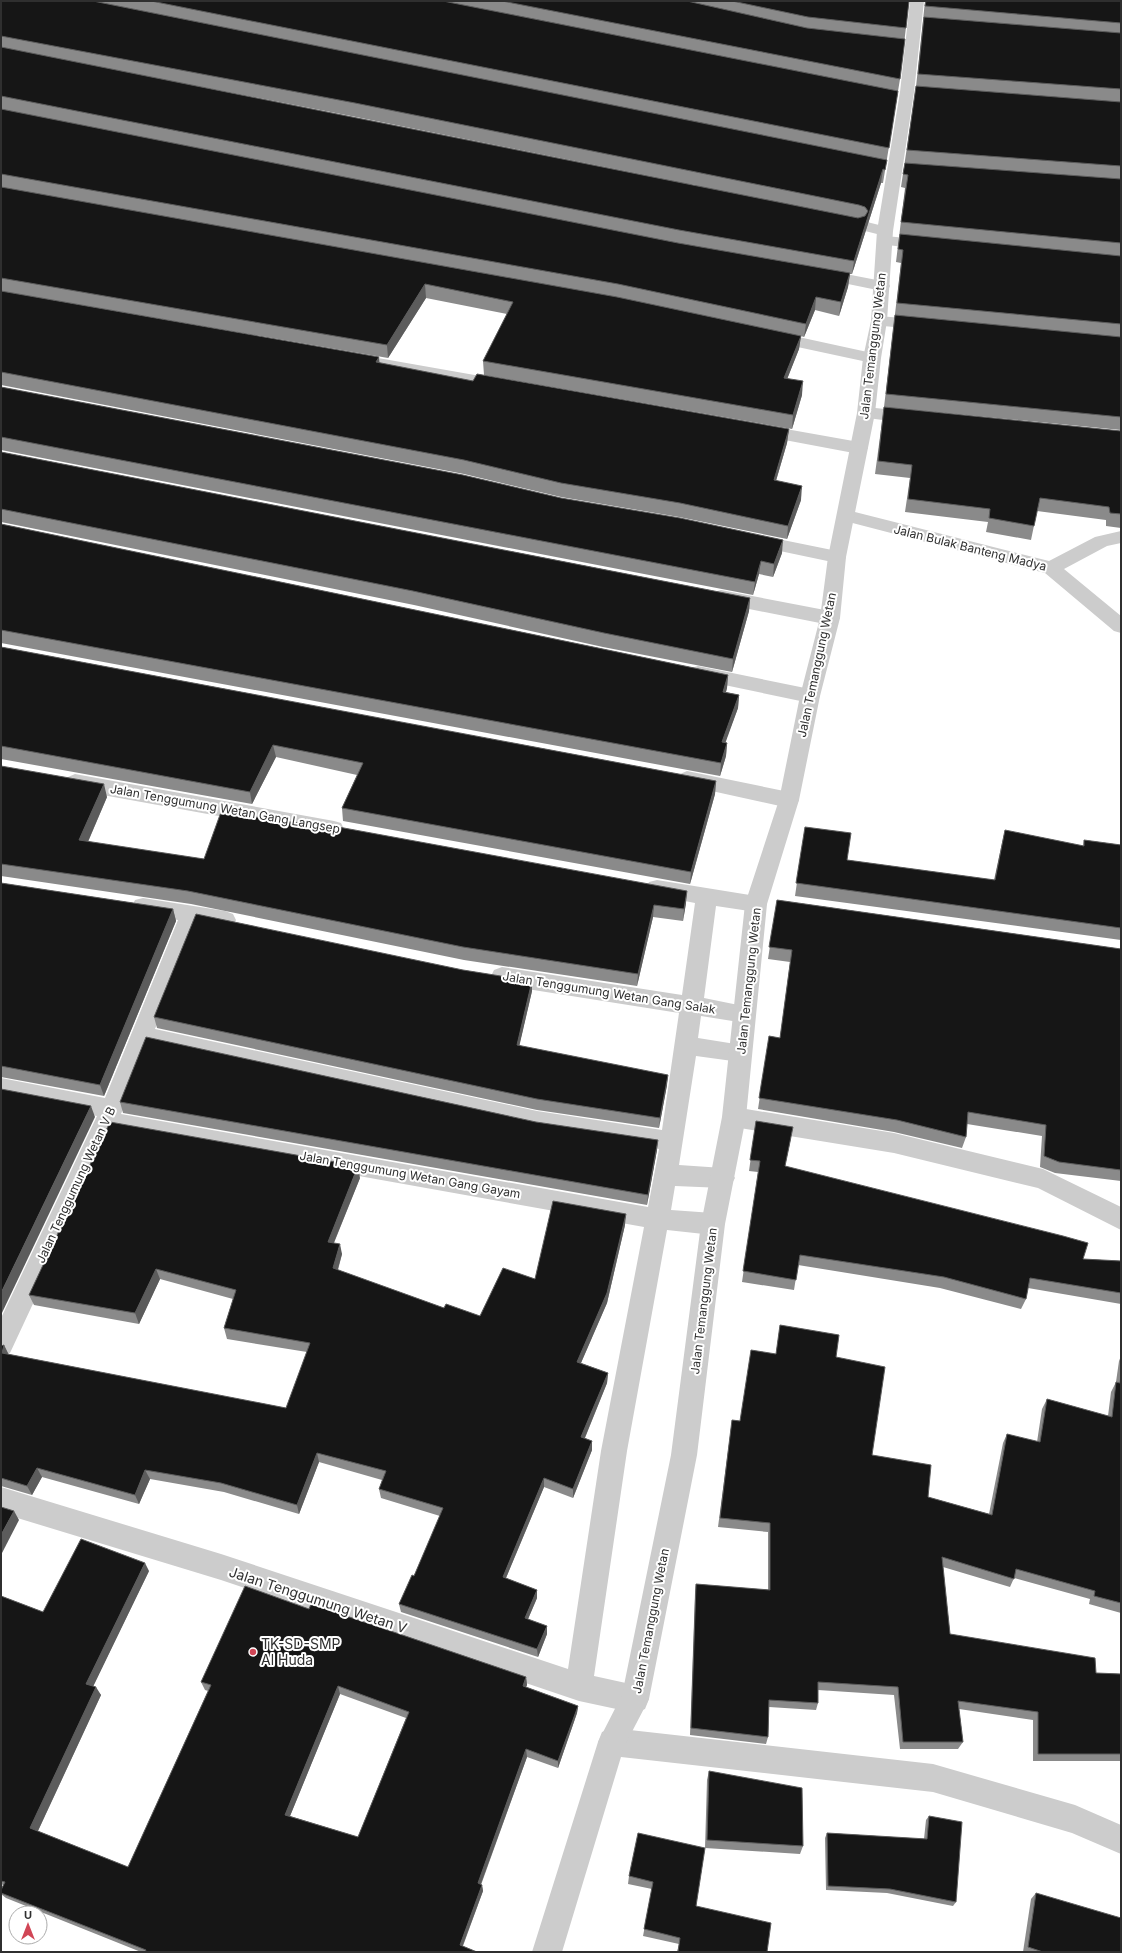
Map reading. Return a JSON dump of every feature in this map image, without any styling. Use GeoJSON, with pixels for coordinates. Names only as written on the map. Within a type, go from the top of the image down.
{"type":"FeatureCollection","features":[{"type":"Feature","properties":{"kind":"street","name":"Jalan Temanggung Wetan"},"geometry":{"type":"LineString","coordinates":[[547,1952],[612,1742],[632,1698],[684,1455],[705,1222],[719,1178],[734,1118],[731,1051],[784,798],[797,693],[821,616],[827,555],[847,516],[847,446],[866,413],[859,355],[879,321],[882,286],[870,229],[893,168],[904,95],[906,48],[921,24],[917,1]]}},
{"type":"Feature","properties":{"kind":"street"},"geometry":{"type":"LineString","coordinates":[[870,229],[948,247]]}},
{"type":"Feature","properties":{"kind":"street"},"geometry":{"type":"LineString","coordinates":[[808,272],[882,286]]}},
{"type":"Feature","properties":{"kind":"street"},"geometry":{"type":"LineString","coordinates":[[879,321],[944,327]]}},
{"type":"Feature","properties":{"kind":"street"},"geometry":{"type":"LineString","coordinates":[[755,333],[859,355]]}},
{"type":"Feature","properties":{"kind":"street"},"geometry":{"type":"LineString","coordinates":[[362,360],[518,388]]}},
{"type":"Feature","properties":{"kind":"street"},"geometry":{"type":"LineString","coordinates":[[866,413],[928,419]]}},
{"type":"Feature","properties":{"kind":"street"},"geometry":{"type":"LineString","coordinates":[[746,428],[847,446]]}},
{"type":"Feature","properties":{"kind":"street","name":"Jalan Bulak Banteng Madya"},"geometry":{"type":"LineString","coordinates":[[847,516],[1051,568],[1121,626]]}},
{"type":"Feature","properties":{"kind":"street"},"geometry":{"type":"LineString","coordinates":[[740,537],[827,555]]}},
{"type":"Feature","properties":{"kind":"street"},"geometry":{"type":"LineString","coordinates":[[1051,568],[1102,541],[1121,537]]}},
{"type":"Feature","properties":{"kind":"street"},"geometry":{"type":"LineString","coordinates":[[703,594],[821,616]]}},
{"type":"Feature","properties":{"kind":"street"},"geometry":{"type":"LineString","coordinates":[[678,669],[797,693]]}},
{"type":"Feature","properties":{"kind":"street"},"geometry":{"type":"LineString","coordinates":[[671,776],[784,798]]}},
{"type":"Feature","properties":{"kind":"street","name":"Jalan Tenggumung Wetan Gang Langsep"},"geometry":{"type":"LineString","coordinates":[[56,778],[354,833]]}},
{"type":"Feature","properties":{"kind":"street"},"geometry":{"type":"LineString","coordinates":[[636,884],[707,897],[763,902]]}},
{"type":"Feature","properties":{"kind":"street"},"geometry":{"type":"LineString","coordinates":[[587,1689],[614,1451],[676,1175],[672,1141],[696,1007],[707,897]]}},
{"type":"Feature","properties":{"kind":"street"},"geometry":{"type":"LineString","coordinates":[[123,903],[191,913],[244,925]]}},
{"type":"Feature","properties":{"kind":"street","name":"Jalan Tenggumung Wetan V B"},"geometry":{"type":"LineString","coordinates":[[1,1345],[109,1115],[140,1035],[191,913]]}},
{"type":"Feature","properties":{"kind":"street","name":"Jalan Tenggumung Wetan Gang Salak"},"geometry":{"type":"LineString","coordinates":[[480,972],[696,1007],[738,1012]]}},
{"type":"Feature","properties":{"kind":"street"},"geometry":{"type":"LineString","coordinates":[[140,1035],[536,1121],[672,1141]]}},
{"type":"Feature","properties":{"kind":"street"},"geometry":{"type":"LineString","coordinates":[[690,1046],[731,1051]]}},
{"type":"Feature","properties":{"kind":"street","name":"Jalan Tenggumung Wetan Gang Gayam"},"geometry":{"type":"LineString","coordinates":[[1,1088],[109,1115],[666,1219],[705,1222]]}},
{"type":"Feature","properties":{"kind":"street"},"geometry":{"type":"LineString","coordinates":[[734,1118],[894,1143],[1043,1179],[1121,1219]]}},
{"type":"Feature","properties":{"kind":"street"},"geometry":{"type":"LineString","coordinates":[[676,1175],[719,1178]]}},
{"type":"Feature","properties":{"kind":"street","name":"Jalan Tenggumung Wetan V"},"geometry":{"type":"LineString","coordinates":[[1,1500],[221,1567],[587,1689],[632,1698]]}},
{"type":"Feature","properties":{"kind":"street"},"geometry":{"type":"LineString","coordinates":[[612,1742],[933,1778],[1075,1819],[1121,1840]]}},
{"type":"Feature","properties":{"kind":"building"},"geometry":{"type":"Polygon","coordinates":[[[1,1],[93,1],[887,160],[885,170],[883,169],[854,261],[679,230],[1,96],[1,47],[858,218],[865,216],[868,211],[865,207],[859,205],[355,103],[1,36],[1,1]]]}},
{"type":"Feature","properties":{"kind":"building"},"geometry":{"type":"Polygon","coordinates":[[[151,1],[443,1],[898,91],[889,148],[151,1]]]}},
{"type":"Feature","properties":{"kind":"building"},"geometry":{"type":"Polygon","coordinates":[[[502,1],[687,1],[807,28],[905,39],[900,79],[502,1]]]}},
{"type":"Feature","properties":{"kind":"building"},"geometry":{"type":"Polygon","coordinates":[[[732,1],[909,1],[906,28],[808,17],[732,1]]]}},
{"type":"Feature","properties":{"kind":"building"},"geometry":{"type":"Polygon","coordinates":[[[926,1],[1121,1],[1121,23],[925,6],[926,1]]]}},
{"type":"Feature","properties":{"kind":"building"},"geometry":{"type":"Polygon","coordinates":[[[924,17],[1121,33],[1121,89],[918,74],[924,17]]]}},
{"type":"Feature","properties":{"kind":"building"},"geometry":{"type":"Polygon","coordinates":[[[916,86],[1121,102],[1121,166],[907,150],[916,86]]]}},
{"type":"Feature","properties":{"kind":"building"},"geometry":{"type":"Polygon","coordinates":[[[1,109],[678,243],[850,273],[841,302],[816,297],[806,324],[618,284],[1,174],[1,109]]]}},
{"type":"Feature","properties":{"kind":"building"},"geometry":{"type":"Polygon","coordinates":[[[905,163],[1121,179],[1121,243],[901,222],[908,175],[903,174],[905,163]]]}},
{"type":"Feature","properties":{"kind":"building"},"geometry":{"type":"Polygon","coordinates":[[[1,187],[617,297],[801,336],[784,378],[803,381],[793,415],[483,361],[513,302],[425,284],[387,345],[1,278],[1,187]]]}},
{"type":"Feature","properties":{"kind":"building"},"geometry":{"type":"Polygon","coordinates":[[[900,234],[1121,256],[1121,324],[897,303],[903,250],[898,249],[900,234]]]}},
{"type":"Feature","properties":{"kind":"building"},"geometry":{"type":"Polygon","coordinates":[[[1,291],[379,357],[376,362],[473,381],[477,374],[789,429],[774,480],[802,486],[788,526],[680,503],[561,483],[464,460],[1,372],[1,291]]]}},
{"type":"Feature","properties":{"kind":"building"},"geometry":{"type":"Polygon","coordinates":[[[895,315],[1121,337],[1121,417],[886,394],[895,315]]]}},
{"type":"Feature","properties":{"kind":"building"},"geometry":{"type":"Polygon","coordinates":[[[1,387],[463,475],[561,498],[680,518],[783,540],[774,564],[761,561],[755,582],[1,437],[1,387]]]}},
{"type":"Feature","properties":{"kind":"building"},"geometry":{"type":"Polygon","coordinates":[[[884,407],[1121,431],[1121,514],[1110,513],[1109,507],[1040,498],[1034,526],[989,518],[990,509],[908,499],[912,465],[878,461],[884,407]]]}},
{"type":"Feature","properties":{"kind":"building"},"geometry":{"type":"Polygon","coordinates":[[[1,452],[750,598],[733,659],[604,633],[413,591],[1,509],[1,452]]]}},
{"type":"Feature","properties":{"kind":"building"},"geometry":{"type":"Polygon","coordinates":[[[1,524],[728,675],[723,692],[739,695],[722,742],[727,743],[721,763],[1,630],[1,524]]]}},
{"type":"Feature","properties":{"kind":"building"},"geometry":{"type":"Polygon","coordinates":[[[1,647],[716,781],[691,872],[342,808],[363,763],[273,745],[250,792],[1,746],[1,647]]]}},
{"type":"Feature","properties":{"kind":"building"},"geometry":{"type":"Polygon","coordinates":[[[1,766],[104,784],[79,840],[204,859],[221,812],[333,828],[333,826],[687,891],[684,909],[654,905],[638,974],[463,947],[188,891],[1,864],[1,766]]]}},
{"type":"Feature","properties":{"kind":"building"},"geometry":{"type":"Polygon","coordinates":[[[805,827],[851,833],[847,860],[995,880],[1005,830],[1084,846],[1084,840],[1121,845],[1121,928],[796,883],[805,827]]]}},
{"type":"Feature","properties":{"kind":"building"},"geometry":{"type":"Polygon","coordinates":[[[1,883],[173,909],[100,1085],[1,1066],[1,883]]]}},
{"type":"Feature","properties":{"kind":"building"},"geometry":{"type":"Polygon","coordinates":[[[777,900],[1121,949],[1121,1170],[1059,1162],[1044,1156],[1046,1125],[968,1112],[966,1137],[897,1120],[759,1098],[769,1036],[780,1038],[792,950],[769,947],[777,900]]]}},
{"type":"Feature","properties":{"kind":"building"},"geometry":{"type":"Polygon","coordinates":[[[196,914],[463,970],[532,981],[517,1045],[668,1075],[660,1118],[537,1099],[154,1017],[196,914]]]}},
{"type":"Feature","properties":{"kind":"building"},"geometry":{"type":"Polygon","coordinates":[[[146,1037],[536,1122],[658,1140],[648,1195],[120,1102],[146,1037]]]}},
{"type":"Feature","properties":{"kind":"building"},"geometry":{"type":"Polygon","coordinates":[[[1,1089],[91,1106],[1,1293],[1,1089]]]}},
{"type":"Feature","properties":{"kind":"building"},"geometry":{"type":"Polygon","coordinates":[[[756,1121],[793,1127],[785,1166],[1088,1243],[1083,1259],[1121,1261],[1121,1293],[1030,1278],[1026,1299],[944,1277],[800,1255],[796,1280],[743,1271],[760,1161],[750,1160],[756,1121]]]}},
{"type":"Feature","properties":{"kind":"building"},"geometry":{"type":"Polygon","coordinates":[[[110,1122],[358,1166],[328,1242],[340,1244],[333,1268],[444,1308],[446,1304],[480,1316],[503,1268],[535,1279],[553,1201],[626,1214],[607,1293],[577,1362],[608,1373],[581,1437],[592,1441],[573,1489],[544,1478],[503,1577],[537,1590],[525,1618],[547,1626],[537,1649],[399,1604],[412,1575],[414,1576],[443,1508],[379,1489],[386,1471],[317,1453],[297,1505],[221,1483],[145,1470],[135,1495],[37,1468],[27,1486],[1,1478],[1,1346],[4,1345],[2,1353],[286,1408],[310,1343],[224,1328],[236,1290],[156,1269],[135,1313],[29,1295],[110,1122]]]}},
{"type":"Feature","properties":{"kind":"building"},"geometry":{"type":"Polygon","coordinates":[[[780,1325],[839,1335],[836,1357],[885,1367],[872,1455],[931,1465],[928,1497],[992,1515],[1007,1434],[1040,1442],[1047,1399],[1112,1417],[1116,1382],[1120,1383],[1121,1375],[1121,1603],[1094,1596],[1095,1591],[1016,1569],[1014,1579],[942,1557],[950,1634],[1095,1658],[1096,1673],[1121,1674],[1121,1754],[1038,1754],[1038,1712],[958,1701],[963,1742],[903,1742],[898,1687],[818,1682],[818,1703],[769,1700],[768,1737],[691,1728],[696,1584],[770,1590],[770,1523],[720,1518],[732,1420],[740,1421],[751,1350],[776,1354],[780,1325]]]}},
{"type":"Feature","properties":{"kind":"building"},"geometry":{"type":"Polygon","coordinates":[[[1,1507],[14,1511],[1,1535],[1,1507]]]}},
{"type":"Feature","properties":{"kind":"building"},"geometry":{"type":"Polygon","coordinates":[[[81,1539],[145,1563],[86,1684],[96,1687],[30,1828],[128,1867],[211,1685],[201,1682],[245,1586],[309,1609],[311,1604],[526,1677],[523,1686],[578,1706],[558,1761],[526,1749],[478,1883],[482,1885],[460,1945],[477,1952],[145,1952],[146,1950],[48,1911],[48,1905],[32,1905],[1,1893],[5,1882],[1,1881],[1,1596],[43,1612],[81,1539]],[[338,1686],[285,1815],[358,1837],[409,1712],[338,1686]]]}},
{"type":"Feature","properties":{"kind":"building"},"geometry":{"type":"Polygon","coordinates":[[[709,1771],[802,1788],[803,1846],[707,1840],[709,1771]]]}},
{"type":"Feature","properties":{"kind":"building"},"geometry":{"type":"Polygon","coordinates":[[[929,1816],[962,1822],[956,1902],[890,1889],[828,1886],[827,1833],[927,1839],[929,1816]]]}},
{"type":"Feature","properties":{"kind":"building"},"geometry":{"type":"Polygon","coordinates":[[[638,1833],[705,1848],[696,1906],[771,1923],[767,1952],[678,1952],[680,1938],[644,1929],[653,1882],[629,1876],[638,1833]]]}},
{"type":"Feature","properties":{"kind":"building"},"geometry":{"type":"Polygon","coordinates":[[[1036,1893],[1121,1918],[1121,1952],[1043,1952],[1028,1947],[1036,1893]]]}},
{"type":"Feature","properties":{"kind":"place","name":"TK-SD-SMP Al Huda"},"geometry":{"type":"Point","coordinates":[253,1652]}}]}
